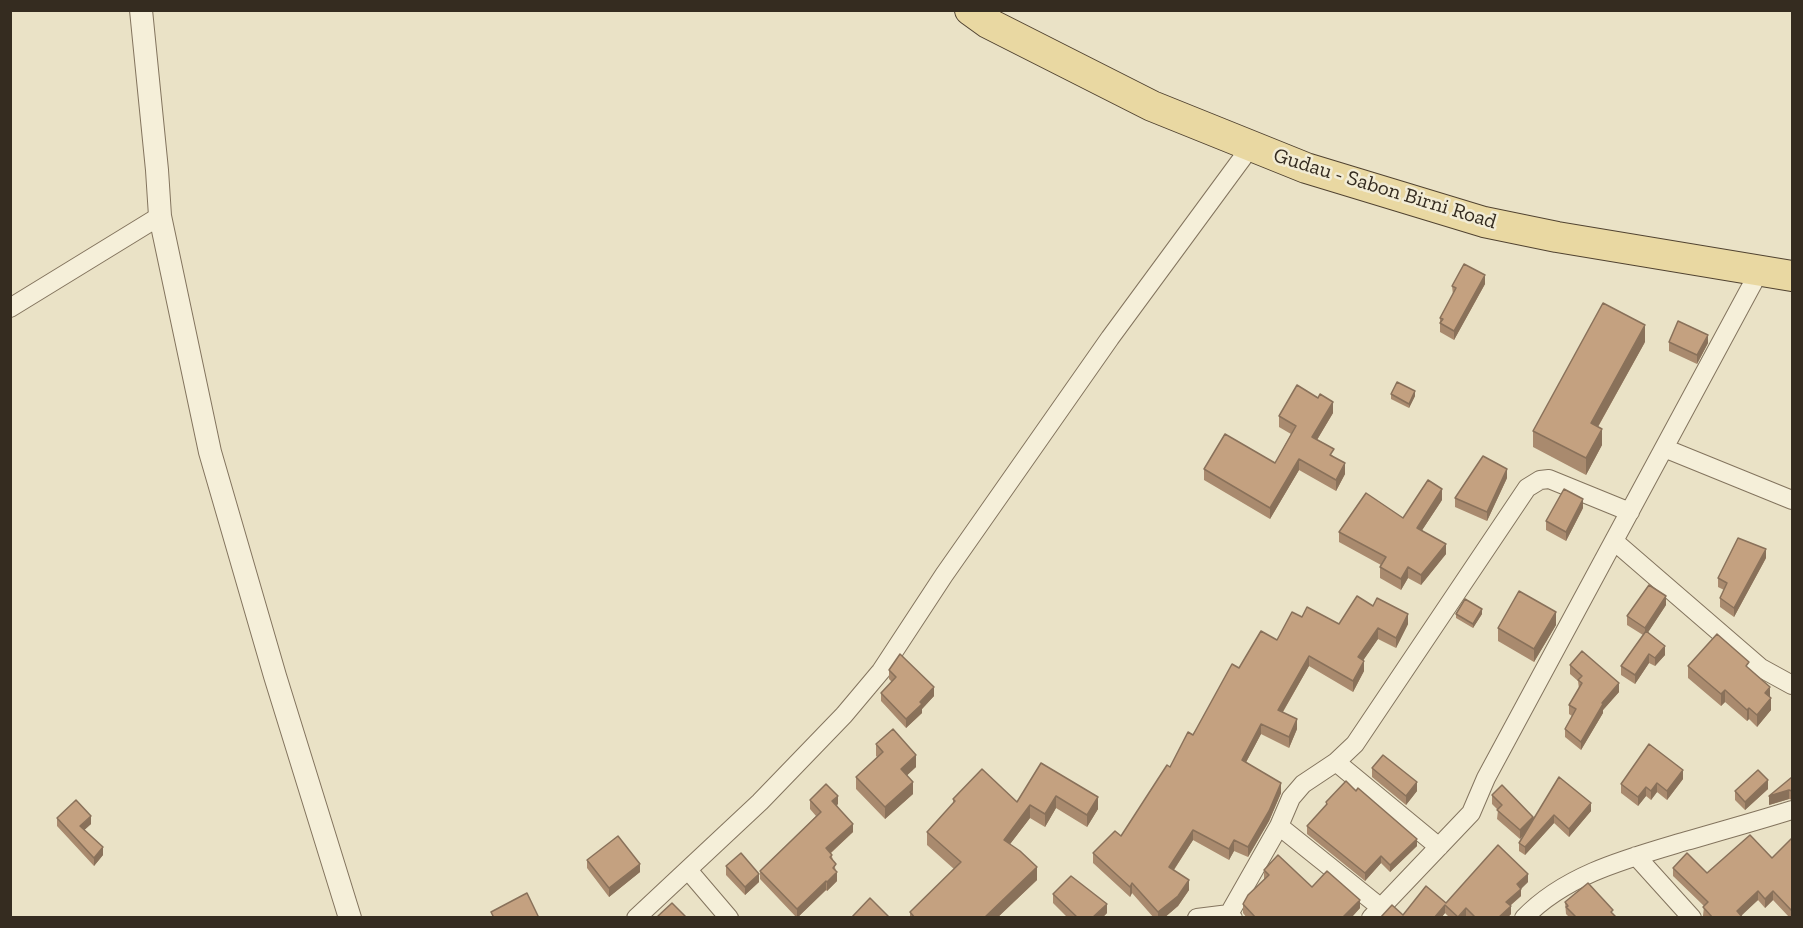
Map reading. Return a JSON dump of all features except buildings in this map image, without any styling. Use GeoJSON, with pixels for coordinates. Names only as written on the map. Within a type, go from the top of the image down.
{"type":"FeatureCollection","features":[{"type":"Feature","properties":{"kind":"main road","name":"Gudau - Sabon Birni Road"},"geometry":{"type":"LineString","coordinates":[[970,10],[988,23],[1152,106],[1306,168],[1484,222],[1557,237],[1792,276]]}},
{"type":"Feature","properties":{"kind":"street"},"geometry":{"type":"LineString","coordinates":[[141,10],[158,170],[160,216],[210,452],[275,676],[350,918]]}},
{"type":"Feature","properties":{"kind":"street"},"geometry":{"type":"LineString","coordinates":[[636,918],[760,802],[844,715],[881,671],[944,575],[1110,338],[1252,146]]}},
{"type":"Feature","properties":{"kind":"street"},"geometry":{"type":"LineString","coordinates":[[10,308],[160,216]]}},
{"type":"Feature","properties":{"kind":"street"},"geometry":{"type":"LineString","coordinates":[[1279,826],[1376,913],[1471,813],[1486,778],[1760,270]]}},
{"type":"Feature","properties":{"kind":"street"},"geometry":{"type":"LineString","coordinates":[[1664,448],[1792,500]]}},
{"type":"Feature","properties":{"kind":"street"},"geometry":{"type":"LineString","coordinates":[[1197,918],[1231,916],[1279,826],[1291,798],[1303,784],[1336,762],[1355,744],[1527,488],[1540,480],[1549,479],[1630,512]]}},
{"type":"Feature","properties":{"kind":"street"},"geometry":{"type":"LineString","coordinates":[[1614,542],[1761,668],[1792,685]]}},
{"type":"Feature","properties":{"kind":"street"},"geometry":{"type":"LineString","coordinates":[[1336,762],[1439,847]]}},
{"type":"Feature","properties":{"kind":"street"},"geometry":{"type":"LineString","coordinates":[[1536,914],[1562,887],[1636,856],[1790,814]]}},
{"type":"Feature","properties":{"kind":"street"},"geometry":{"type":"LineString","coordinates":[[1636,856],[1692,918]]}},
{"type":"Feature","properties":{"kind":"street"},"geometry":{"type":"LineString","coordinates":[[688,870],[729,918]]}}]}
